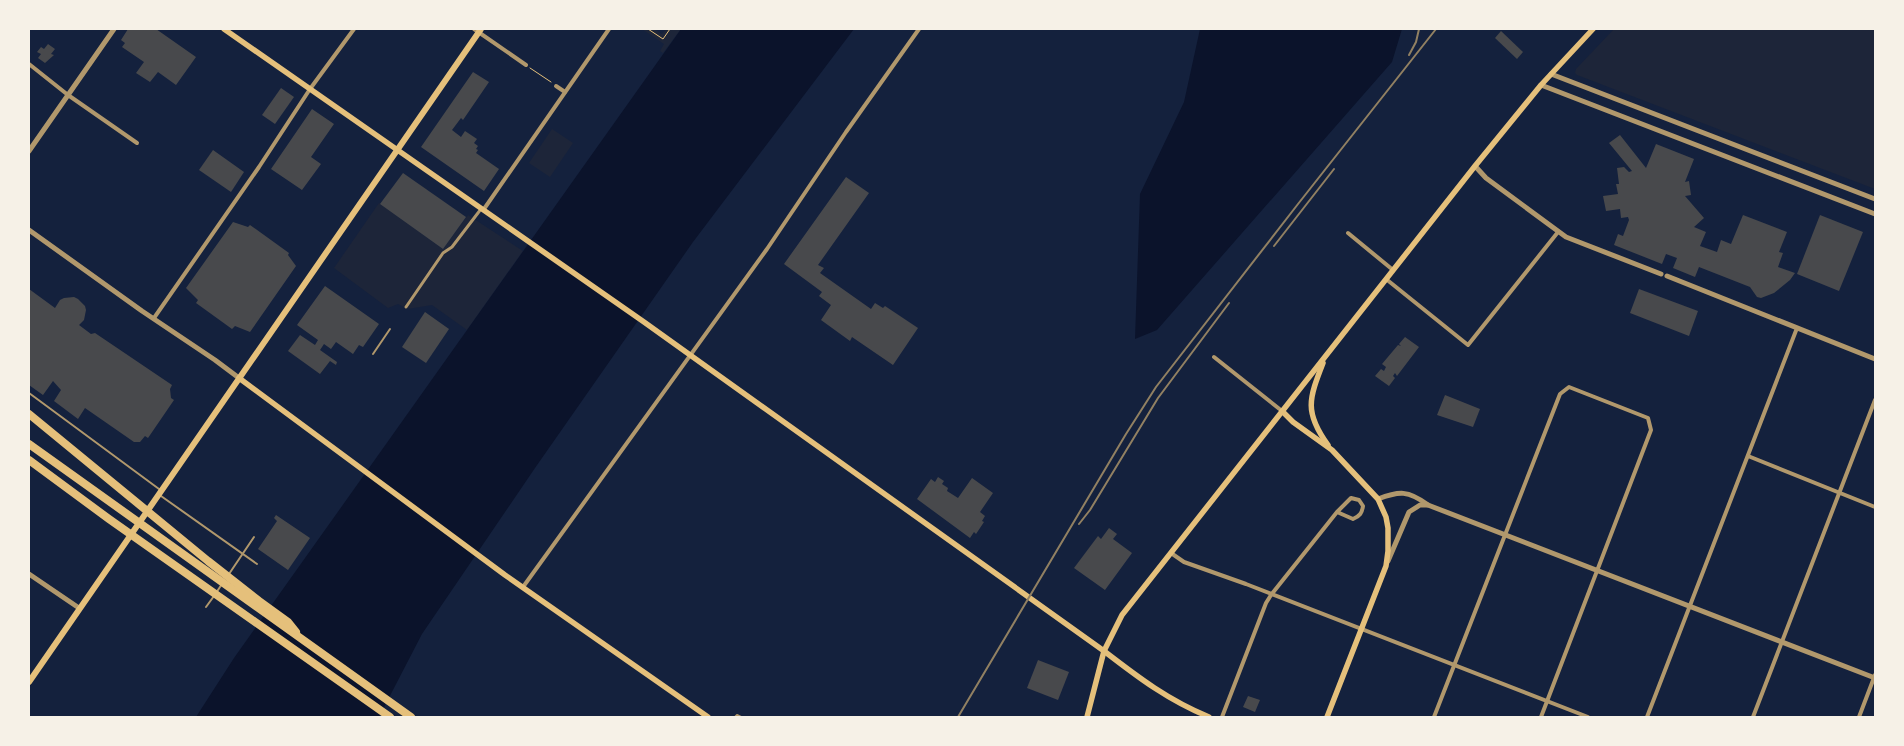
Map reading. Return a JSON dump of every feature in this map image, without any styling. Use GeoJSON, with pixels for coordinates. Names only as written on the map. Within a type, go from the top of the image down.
{"type":"FeatureCollection","features":[{"type":"Feature","properties":{"kind":"highway"},"geometry":{"type":"LineString","coordinates":[[29,414],[258,601],[288,622],[304,641]]}},
{"type":"Feature","properties":{"kind":"highway"},"geometry":{"type":"LineString","coordinates":[[29,444],[411,717]]}},
{"type":"Feature","properties":{"kind":"highway"},"geometry":{"type":"LineString","coordinates":[[29,460],[109,519],[390,717]]}},
{"type":"Feature","properties":{"kind":"main road"},"geometry":{"type":"LineString","coordinates":[[1087,717],[1104,652],[1122,615],[1475,166],[1551,74],[1593,29]]}},
{"type":"Feature","properties":{"kind":"main road"},"geometry":{"type":"LineString","coordinates":[[229,30],[310,89],[644,322],[1169,699],[1209,717]]}},
{"type":"Feature","properties":{"kind":"main road"},"geometry":{"type":"LineString","coordinates":[[29,682],[478,30]]}},
{"type":"Feature","properties":{"kind":"main road"},"geometry":{"type":"LineString","coordinates":[[1326,355],[1312,392],[1311,416],[1319,432],[1332,450],[1378,498],[1386,517],[1388,528],[1386,566],[1328,717]]}},
{"type":"Feature","properties":{"kind":"main road"},"geometry":{"type":"LineString","coordinates":[[239,378],[506,575],[708,717]]}},
{"type":"Feature","properties":{"kind":"main road"},"geometry":{"type":"LineString","coordinates":[[1282,411],[1293,422],[1332,450]]}},
{"type":"Feature","properties":{"kind":"street"},"geometry":{"type":"LineString","coordinates":[[29,151],[114,29]]}},
{"type":"Feature","properties":{"kind":"street"},"geometry":{"type":"LineString","coordinates":[[154,318],[259,167],[310,89],[354,29]]}},
{"type":"Feature","properties":{"kind":"street"},"geometry":{"type":"LineString","coordinates":[[406,307],[443,253],[452,247],[483,209],[610,29]]}},
{"type":"Feature","properties":{"kind":"street"},"geometry":{"type":"LineString","coordinates":[[523,587],[767,249],[918,29]]}},
{"type":"Feature","properties":{"kind":"street"},"geometry":{"type":"LineString","coordinates":[[478,30],[526,65]]}},
{"type":"Feature","properties":{"kind":"street"},"geometry":{"type":"LineString","coordinates":[[29,64],[68,95],[137,142]]}},
{"type":"Feature","properties":{"kind":"street"},"geometry":{"type":"LineString","coordinates":[[1551,74],[1875,199]]}},
{"type":"Feature","properties":{"kind":"street"},"geometry":{"type":"LineString","coordinates":[[1542,85],[1875,214]]}},
{"type":"Feature","properties":{"kind":"street"},"geometry":{"type":"LineString","coordinates":[[556,86],[565,92]]}},
{"type":"Feature","properties":{"kind":"street"},"geometry":{"type":"LineString","coordinates":[[1475,166],[1486,178],[1558,232],[1580,244],[1664,275],[1875,359]]}},
{"type":"Feature","properties":{"kind":"street"},"geometry":{"type":"LineString","coordinates":[[29,230],[239,378]]}},
{"type":"Feature","properties":{"kind":"street"},"geometry":{"type":"LineString","coordinates":[[1348,232],[1393,270]]}},
{"type":"Feature","properties":{"kind":"street"},"geometry":{"type":"LineString","coordinates":[[1386,279],[1468,345],[1558,232]]}},
{"type":"Feature","properties":{"kind":"street"},"geometry":{"type":"LineString","coordinates":[[1647,717],[1797,328]]}},
{"type":"Feature","properties":{"kind":"street"},"geometry":{"type":"LineString","coordinates":[[1214,357],[1282,411]]}},
{"type":"Feature","properties":{"kind":"street"},"geometry":{"type":"LineString","coordinates":[[1434,717],[1560,394],[1569,388],[1648,418],[1651,430],[1540,717]]}},
{"type":"Feature","properties":{"kind":"street"},"geometry":{"type":"LineString","coordinates":[[1753,717],[1875,400]]}},
{"type":"Feature","properties":{"kind":"street"},"geometry":{"type":"LineString","coordinates":[[1748,456],[1875,507]]}},
{"type":"Feature","properties":{"kind":"street"},"geometry":{"type":"LineString","coordinates":[[1378,498],[1392,493],[1405,493],[1422,500],[1428,505],[1875,677],[1859,717]]}},
{"type":"Feature","properties":{"kind":"street"},"geometry":{"type":"LineString","coordinates":[[1222,717],[1271,594],[1337,512],[1351,498],[1359,500],[1363,506],[1359,517],[1353,519],[1337,512]]}},
{"type":"Feature","properties":{"kind":"street"},"geometry":{"type":"LineString","coordinates":[[1386,566],[1409,512],[1420,505],[1428,505]]}},
{"type":"Feature","properties":{"kind":"street"},"geometry":{"type":"LineString","coordinates":[[1170,553],[1184,562],[1588,717]]}},
{"type":"Feature","properties":{"kind":"street"},"geometry":{"type":"LineString","coordinates":[[29,574],[79,608]]}},
{"type":"Feature","properties":{"kind":"lane"},"geometry":{"type":"LineString","coordinates":[[373,354],[390,329]]}},
{"type":"Feature","properties":{"kind":"lane"},"geometry":{"type":"LineString","coordinates":[[29,393],[257,564]]}},
{"type":"Feature","properties":{"kind":"lane"},"geometry":{"type":"LineString","coordinates":[[206,607],[254,537]]}},
{"type":"Feature","properties":{"kind":"lane"},"geometry":{"type":"LineString","coordinates":[[735,717],[737,715],[741,717]]}},
{"type":"Feature","properties":{"kind":"path"},"geometry":{"type":"LineString","coordinates":[[648,29],[663,39],[670,29]]}},
{"type":"Feature","properties":{"kind":"path"},"geometry":{"type":"LineString","coordinates":[[526,65],[556,86]]}},
{"type":"Feature","properties":{"kind":"shaded area"},"geometry":{"type":"Polygon","coordinates":[[[642,29],[654,29],[662,34],[666,29],[681,29],[663,53],[660,51],[664,44],[642,29]]]}},
{"type":"Feature","properties":{"kind":"shaded area"},"geometry":{"type":"Polygon","coordinates":[[[681,29],[854,29],[693,242],[535,468],[422,634],[379,717],[196,717],[234,658],[681,29]]]}},
{"type":"Feature","properties":{"kind":"shaded area"},"geometry":{"type":"Polygon","coordinates":[[[1200,29],[1402,29],[1392,62],[1157,330],[1135,339],[1140,194],[1184,102],[1200,29]]]}},
{"type":"Feature","properties":{"kind":"shaded area"},"geometry":{"type":"Polygon","coordinates":[[[1614,29],[1875,29],[1875,189],[1577,75],[1575,73],[1576,69],[1614,29]]]}},
{"type":"Feature","properties":{"kind":"shaded area"},"geometry":{"type":"Polygon","coordinates":[[[552,129],[573,143],[550,177],[529,163],[552,129]]]}},
{"type":"Feature","properties":{"kind":"shaded area"},"geometry":{"type":"Polygon","coordinates":[[[379,203],[443,249],[468,215],[523,251],[467,330],[432,305],[408,309],[398,304],[388,308],[334,268],[379,203]]]}},
{"type":"Feature","properties":{"kind":"building"},"geometry":{"type":"Polygon","coordinates":[[[128,29],[156,29],[196,57],[176,85],[158,72],[150,82],[136,73],[144,62],[122,47],[125,43],[121,40],[128,29]]]}},
{"type":"Feature","properties":{"kind":"building"},"geometry":{"type":"Polygon","coordinates":[[[1501,31],[1523,52],[1517,59],[1495,38],[1501,31]]]}},
{"type":"Feature","properties":{"kind":"building"},"geometry":{"type":"Polygon","coordinates":[[[48,44],[55,49],[51,54],[54,55],[45,63],[38,58],[41,54],[37,52],[41,47],[44,49],[48,44]]]}},
{"type":"Feature","properties":{"kind":"building"},"geometry":{"type":"Polygon","coordinates":[[[473,72],[489,82],[463,120],[461,118],[452,130],[461,137],[465,131],[477,139],[474,143],[478,146],[476,153],[499,169],[484,191],[421,147],[473,72]]]}},
{"type":"Feature","properties":{"kind":"building"},"geometry":{"type":"Polygon","coordinates":[[[281,88],[294,97],[275,124],[262,115],[281,88]]]}},
{"type":"Feature","properties":{"kind":"building"},"geometry":{"type":"Polygon","coordinates":[[[312,109],[334,124],[311,157],[321,164],[302,190],[271,169],[312,109]]]}},
{"type":"Feature","properties":{"kind":"building"},"geometry":{"type":"Polygon","coordinates":[[[1620,135],[1646,168],[1656,144],[1694,159],[1685,182],[1689,181],[1691,195],[1685,196],[1704,218],[1694,227],[1706,232],[1700,246],[1717,252],[1721,240],[1731,244],[1743,215],[1787,232],[1779,252],[1783,253],[1778,267],[1795,273],[1790,280],[1774,293],[1761,298],[1757,297],[1750,287],[1699,267],[1695,277],[1673,268],[1677,258],[1666,254],[1662,264],[1614,245],[1618,234],[1623,236],[1629,220],[1628,217],[1621,218],[1620,209],[1606,211],[1603,196],[1618,194],[1616,184],[1619,184],[1617,168],[1624,167],[1629,172],[1632,171],[1609,143],[1620,135]]]}},
{"type":"Feature","properties":{"kind":"building"},"geometry":{"type":"Polygon","coordinates":[[[213,150],[244,172],[231,192],[199,170],[213,150]]]}},
{"type":"Feature","properties":{"kind":"building"},"geometry":{"type":"Polygon","coordinates":[[[403,173],[466,217],[443,249],[380,204],[403,173]]]}},
{"type":"Feature","properties":{"kind":"building"},"geometry":{"type":"Polygon","coordinates":[[[846,177],[869,193],[818,265],[824,268],[820,273],[871,309],[875,303],[883,308],[885,306],[918,328],[893,365],[852,337],[850,341],[821,320],[831,305],[819,296],[822,292],[784,264],[846,177]]]}},
{"type":"Feature","properties":{"kind":"building"},"geometry":{"type":"Polygon","coordinates":[[[1820,215],[1863,232],[1839,291],[1797,274],[1820,215]]]}},
{"type":"Feature","properties":{"kind":"building"},"geometry":{"type":"Polygon","coordinates":[[[233,222],[248,227],[250,225],[289,253],[288,255],[296,266],[250,332],[235,326],[232,329],[196,303],[198,300],[186,288],[233,222]]]}},
{"type":"Feature","properties":{"kind":"building"},"geometry":{"type":"Polygon","coordinates":[[[325,286],[379,324],[363,347],[359,345],[353,354],[336,342],[331,349],[324,344],[320,350],[337,362],[336,365],[330,361],[320,374],[288,351],[300,335],[315,345],[318,340],[297,325],[325,286]]]}},
{"type":"Feature","properties":{"kind":"building"},"geometry":{"type":"Polygon","coordinates":[[[29,289],[55,308],[60,300],[64,298],[74,297],[78,299],[85,306],[86,310],[84,320],[79,325],[91,334],[95,333],[172,385],[170,389],[171,398],[174,400],[148,438],[145,436],[140,442],[134,442],[85,408],[78,419],[54,401],[61,390],[53,381],[43,395],[29,385],[29,289]]]}},
{"type":"Feature","properties":{"kind":"building"},"geometry":{"type":"Polygon","coordinates":[[[1639,289],[1698,311],[1689,336],[1630,313],[1639,289]]]}},
{"type":"Feature","properties":{"kind":"building"},"geometry":{"type":"Polygon","coordinates":[[[425,312],[449,329],[426,363],[402,347],[425,312]]]}},
{"type":"Feature","properties":{"kind":"building"},"geometry":{"type":"Polygon","coordinates":[[[1405,337],[1419,347],[1397,376],[1395,373],[1393,376],[1395,378],[1389,386],[1375,376],[1381,369],[1384,371],[1386,367],[1382,364],[1398,345],[1401,346],[1399,344],[1405,337]]]}},
{"type":"Feature","properties":{"kind":"building"},"geometry":{"type":"Polygon","coordinates":[[[1445,395],[1480,409],[1473,427],[1437,415],[1445,395]]]}},
{"type":"Feature","properties":{"kind":"building"},"geometry":{"type":"Polygon","coordinates":[[[938,477],[944,481],[942,484],[948,488],[947,491],[958,498],[972,478],[993,493],[980,512],[985,516],[982,521],[984,522],[976,534],[974,532],[970,538],[917,499],[931,479],[935,482],[938,477]]]}},
{"type":"Feature","properties":{"kind":"building"},"geometry":{"type":"Polygon","coordinates":[[[276,515],[310,538],[288,570],[258,549],[277,521],[274,518],[276,515]]]}},
{"type":"Feature","properties":{"kind":"building"},"geometry":{"type":"Polygon","coordinates":[[[1109,528],[1117,534],[1113,539],[1132,553],[1105,590],[1074,568],[1098,536],[1101,539],[1109,528]]]}},
{"type":"Feature","properties":{"kind":"building"},"geometry":{"type":"Polygon","coordinates":[[[1038,660],[1069,672],[1058,700],[1027,688],[1038,660]]]}},
{"type":"Feature","properties":{"kind":"building"},"geometry":{"type":"Polygon","coordinates":[[[1248,696],[1260,700],[1255,712],[1243,707],[1248,696]]]}},
{"type":"Feature","properties":{"kind":"railway"},"geometry":{"type":"LineString","coordinates":[[1409,55],[1416,42],[1419,29]]}},
{"type":"Feature","properties":{"kind":"railway"},"geometry":{"type":"LineString","coordinates":[[958,717],[1126,434],[1156,387],[1436,29]]}},
{"type":"Feature","properties":{"kind":"railway"},"geometry":{"type":"LineString","coordinates":[[1274,246],[1334,169]]}},
{"type":"Feature","properties":{"kind":"railway"},"geometry":{"type":"LineString","coordinates":[[1079,524],[1090,510],[1158,398],[1229,303]]}}]}
